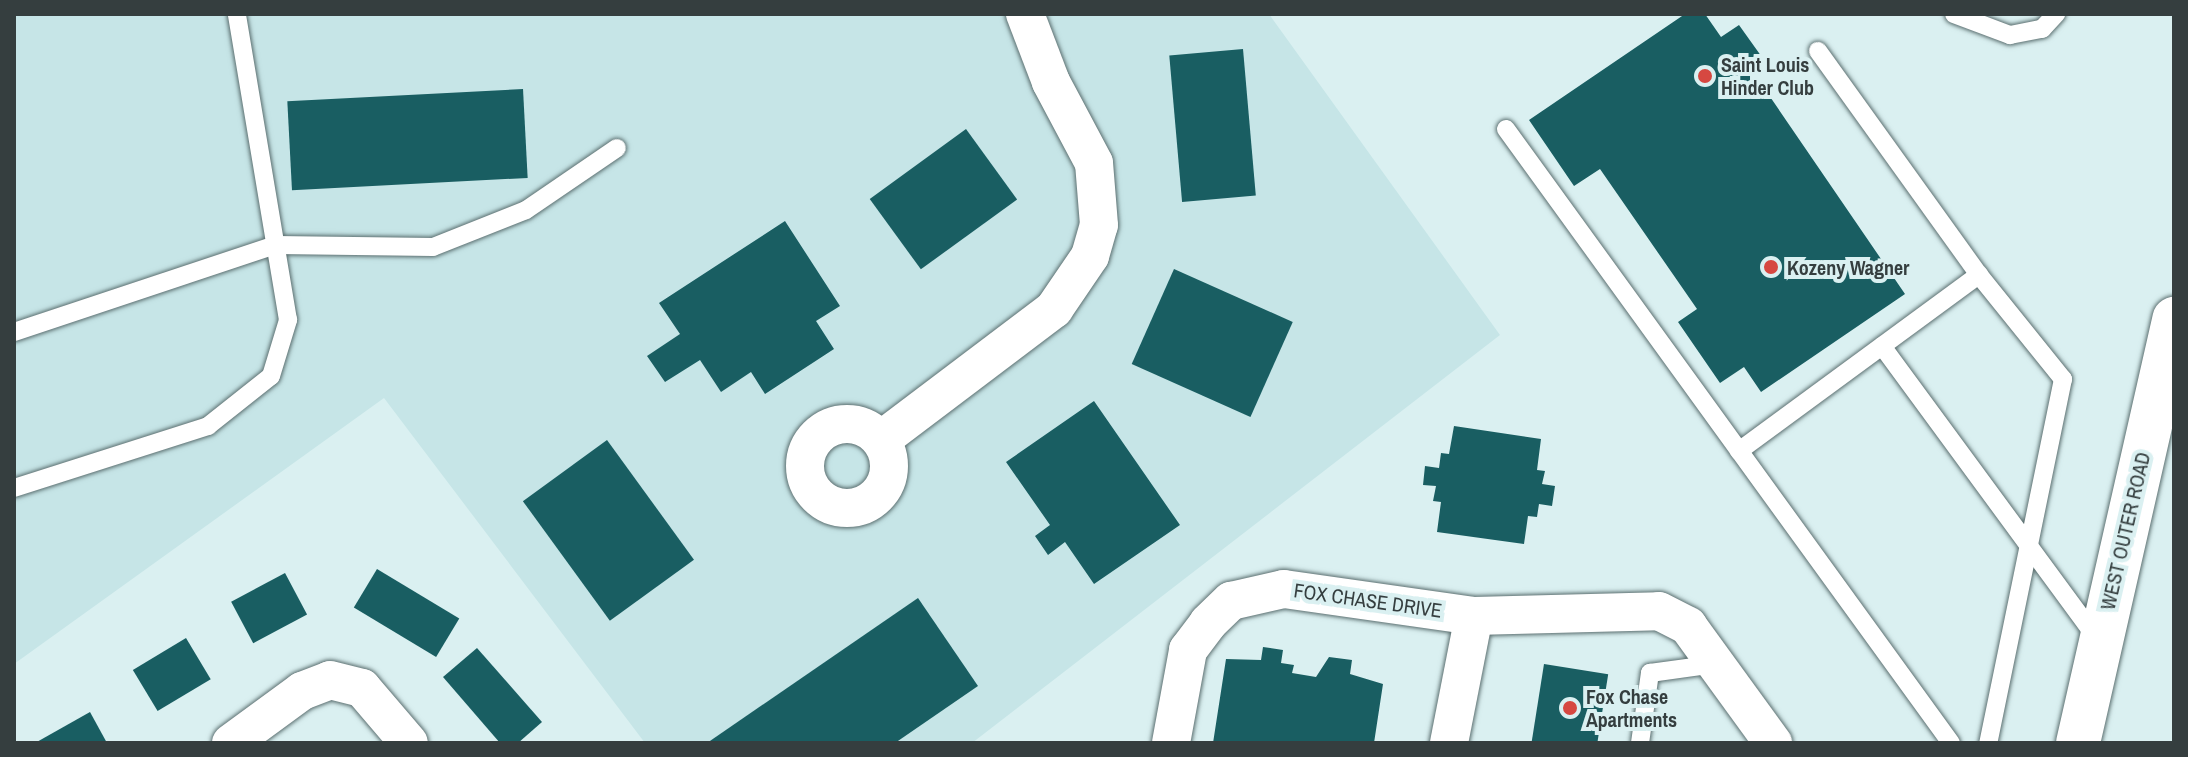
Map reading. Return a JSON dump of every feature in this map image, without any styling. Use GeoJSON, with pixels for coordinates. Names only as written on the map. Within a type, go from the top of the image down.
{"type":"FeatureCollection","features":[{"type":"Feature","properties":{"kind":"street"},"geometry":{"type":"LineString","coordinates":[[881,440],[1054,309],[1090,256],[1099,225],[1094,163],[1051,82],[1025,14]]}},
{"type":"Feature","properties":{"kind":"street","name":"WEST OUTER ROAD"},"geometry":{"type":"LineString","coordinates":[[2078,743],[2174,319]]}},
{"type":"Feature","properties":{"kind":"street","name":"FOX CHASE DRIVE"},"geometry":{"type":"LineString","coordinates":[[1171,743],[1188,650],[1231,601],[1284,589],[1474,616],[1659,611],[1688,626],[1773,743]]}},
{"type":"Feature","properties":{"kind":"street"},"geometry":{"type":"LineString","coordinates":[[1449,743],[1474,616]]}},
{"type":"Feature","properties":{"kind":"street"},"geometry":{"type":"LineString","coordinates":[[231,743],[302,691],[330,680],[374,697],[409,743]]}},
{"type":"Feature","properties":{"kind":"lane"},"geometry":{"type":"LineString","coordinates":[[14,488],[208,426],[271,376],[288,320],[237,14]]}},
{"type":"Feature","properties":{"kind":"lane"},"geometry":{"type":"LineString","coordinates":[[1954,14],[2010,35],[2042,29],[2056,14]]}},
{"type":"Feature","properties":{"kind":"lane"},"geometry":{"type":"LineString","coordinates":[[1818,51],[1979,275],[2063,379],[1988,743]]}},
{"type":"Feature","properties":{"kind":"lane"},"geometry":{"type":"LineString","coordinates":[[1506,129],[1951,743]]}},
{"type":"Feature","properties":{"kind":"lane"},"geometry":{"type":"LineString","coordinates":[[14,332],[276,245],[433,247],[526,210],[617,148]]}},
{"type":"Feature","properties":{"kind":"lane"},"geometry":{"type":"LineString","coordinates":[[1739,451],[1979,275]]}},
{"type":"Feature","properties":{"kind":"lane"},"geometry":{"type":"LineString","coordinates":[[1882,346],[2100,643]]}},
{"type":"Feature","properties":{"kind":"lane"},"geometry":{"type":"LineString","coordinates":[[1640,743],[1650,673],[1716,664]]}},
{"type":"Feature","properties":{"kind":"shaded area"},"geometry":{"type":"Polygon","coordinates":[[[14,14],[1269,14],[1500,335],[972,743],[645,743],[384,398],[14,664],[14,14]]]}},
{"type":"Feature","properties":{"kind":"building"},"geometry":{"type":"Polygon","coordinates":[[[1685,14],[1705,14],[1721,37],[1739,25],[1764,60],[1751,69],[1905,294],[1761,392],[1744,367],[1720,383],[1678,322],[1697,309],[1600,169],[1574,186],[1529,120],[1685,14]]]}},
{"type":"Feature","properties":{"kind":"building"},"geometry":{"type":"Polygon","coordinates":[[[1243,49],[1256,195],[1182,202],[1169,55],[1243,49]]]}},
{"type":"Feature","properties":{"kind":"building"},"geometry":{"type":"Polygon","coordinates":[[[523,89],[528,178],[292,190],[287,101],[523,89]]]}},
{"type":"Feature","properties":{"kind":"building"},"geometry":{"type":"Polygon","coordinates":[[[966,129],[1017,199],[921,269],[870,199],[966,129]]]}},
{"type":"Feature","properties":{"kind":"building"},"geometry":{"type":"Polygon","coordinates":[[[785,221],[840,306],[816,321],[834,349],[765,394],[751,372],[721,392],[700,360],[665,382],[647,356],[680,334],[659,303],[785,221]]]}},
{"type":"Feature","properties":{"kind":"building"},"geometry":{"type":"Polygon","coordinates":[[[1174,269],[1293,322],[1250,417],[1132,364],[1174,269]]]}},
{"type":"Feature","properties":{"kind":"building"},"geometry":{"type":"Polygon","coordinates":[[[1094,401],[1180,525],[1094,584],[1065,542],[1048,555],[1035,536],[1050,525],[1006,462],[1094,401]]]}},
{"type":"Feature","properties":{"kind":"building"},"geometry":{"type":"Polygon","coordinates":[[[1454,426],[1541,439],[1537,470],[1545,471],[1542,484],[1555,486],[1552,506],[1539,504],[1537,517],[1528,516],[1524,544],[1437,532],[1441,502],[1433,501],[1436,486],[1423,485],[1425,466],[1439,468],[1441,453],[1449,454],[1454,426]]]}},
{"type":"Feature","properties":{"kind":"building"},"geometry":{"type":"Polygon","coordinates":[[[607,440],[694,560],[610,621],[523,501],[607,440]]]}},
{"type":"Feature","properties":{"kind":"building"},"geometry":{"type":"Polygon","coordinates":[[[377,569],[459,618],[436,657],[354,608],[377,569]]]}},
{"type":"Feature","properties":{"kind":"building"},"geometry":{"type":"Polygon","coordinates":[[[285,573],[307,614],[253,643],[231,602],[285,573]]]}},
{"type":"Feature","properties":{"kind":"building"},"geometry":{"type":"Polygon","coordinates":[[[918,598],[978,686],[895,743],[707,743],[918,598]]]}},
{"type":"Feature","properties":{"kind":"building"},"geometry":{"type":"Polygon","coordinates":[[[186,638],[211,679],[158,711],[133,670],[186,638]]]}},
{"type":"Feature","properties":{"kind":"building"},"geometry":{"type":"Polygon","coordinates":[[[1263,647],[1283,650],[1281,663],[1294,665],[1292,673],[1316,677],[1329,657],[1352,660],[1350,674],[1383,684],[1374,743],[1213,743],[1226,659],[1261,660],[1263,647]]]}},
{"type":"Feature","properties":{"kind":"building"},"geometry":{"type":"Polygon","coordinates":[[[477,648],[542,722],[518,743],[500,743],[443,677],[477,648]]]}},
{"type":"Feature","properties":{"kind":"building","name":"Fox Chase Apartments"},"geometry":{"type":"Polygon","coordinates":[[[1544,664],[1608,674],[1597,743],[1531,743],[1544,664]]]}},
{"type":"Feature","properties":{"kind":"building"},"geometry":{"type":"Polygon","coordinates":[[[90,712],[107,743],[35,743],[90,712]]]}},
{"type":"Feature","properties":{"kind":"place","name":"Saint Louis Hinder Club"},"geometry":{"type":"Point","coordinates":[1705,76]}},
{"type":"Feature","properties":{"kind":"place","name":"Kozeny Wagner"},"geometry":{"type":"Point","coordinates":[1771,267]}},
{"type":"Feature","properties":{"kind":"place","name":"Fox Chase Apartments"},"geometry":{"type":"Point","coordinates":[1570,708]}}]}
